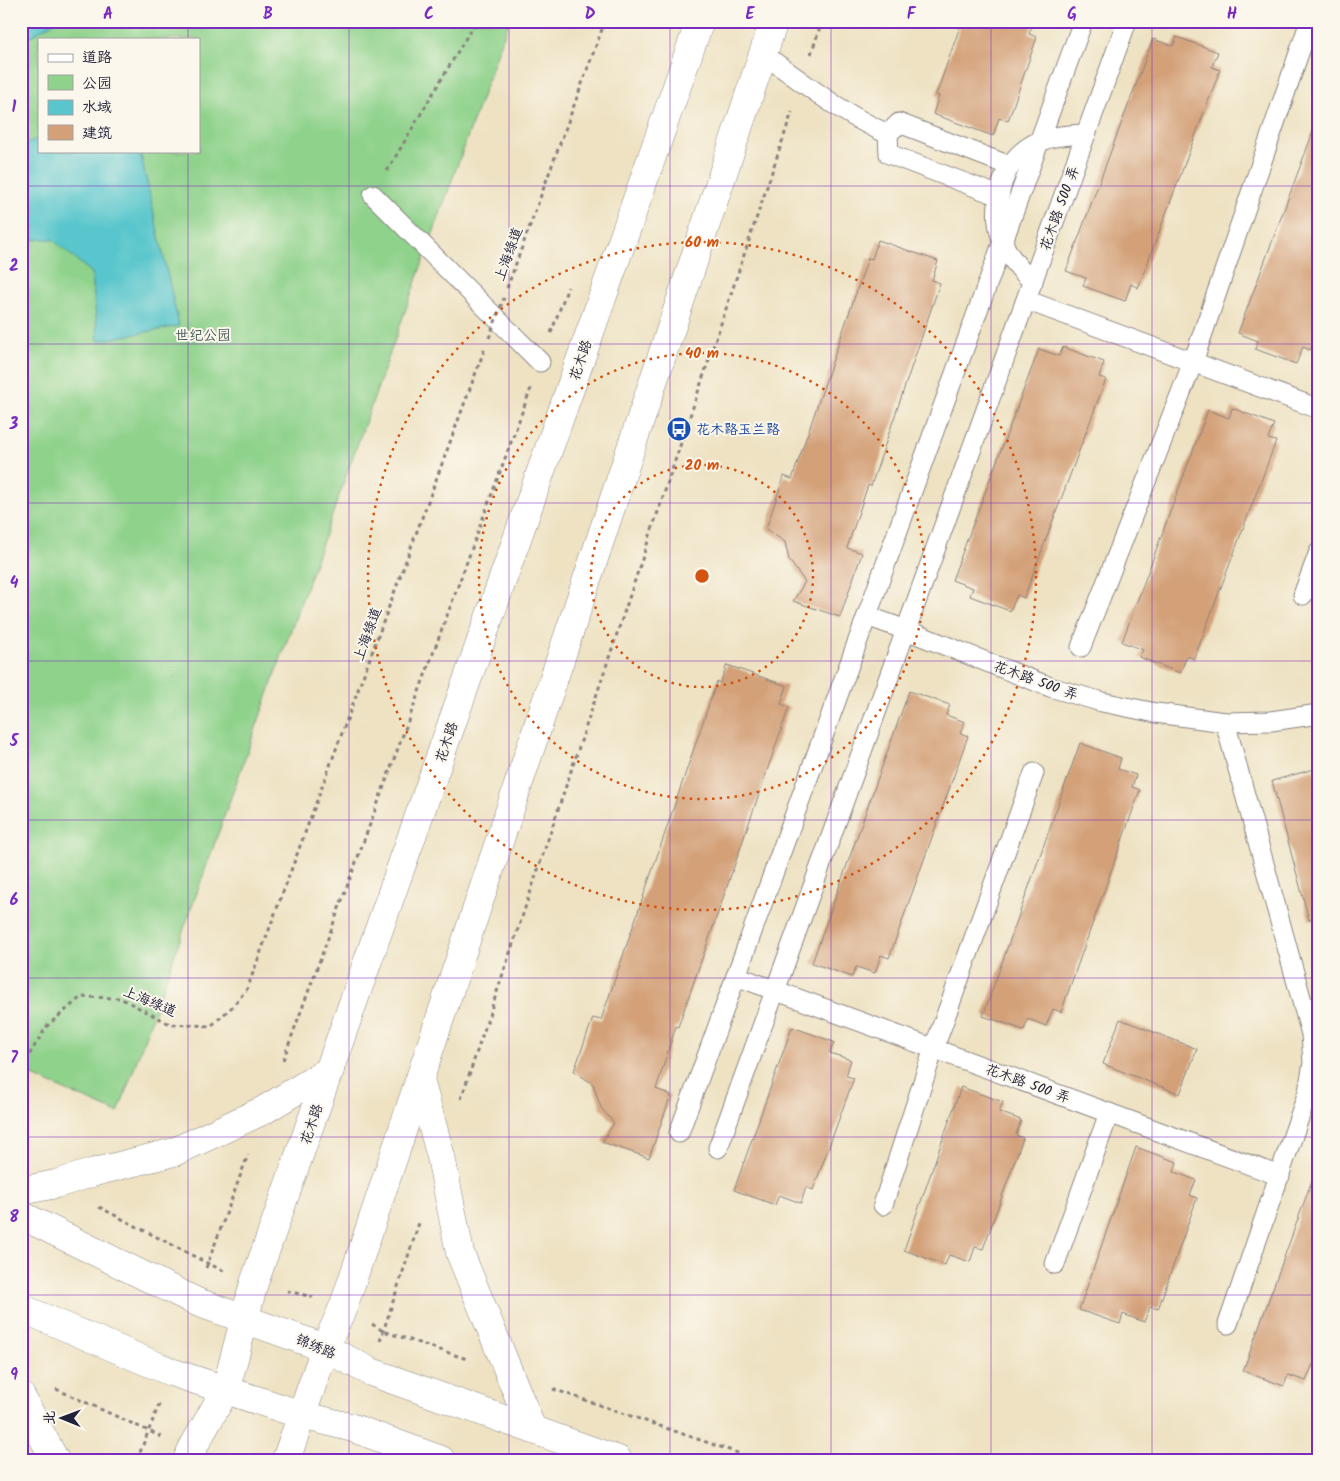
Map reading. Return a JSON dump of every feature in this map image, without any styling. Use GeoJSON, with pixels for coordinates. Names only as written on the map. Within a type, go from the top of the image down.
{"type":"FeatureCollection","features":[{"type":"Feature","properties":{"kind":"main road","name":"花木路"},"geometry":{"type":"LineString","coordinates":[[190,1454],[226,1389],[254,1283],[700,21]]}},
{"type":"Feature","properties":{"kind":"main road"},"geometry":{"type":"LineString","coordinates":[[286,1460],[325,1348],[344,1305],[774,21]]}},
{"type":"Feature","properties":{"kind":"main road"},"geometry":{"type":"LineString","coordinates":[[21,1191],[56,1184],[174,1152],[264,1110],[330,1070]]}},
{"type":"Feature","properties":{"kind":"main road"},"geometry":{"type":"LineString","coordinates":[[420,1080],[441,1157],[460,1253],[532,1429]]}},
{"type":"Feature","properties":{"kind":"main road","name":"锦绣路"},"geometry":{"type":"LineString","coordinates":[[21,1214],[197,1302],[325,1348],[371,1372],[618,1460]]}},
{"type":"Feature","properties":{"kind":"main road"},"geometry":{"type":"LineString","coordinates":[[21,1308],[172,1372],[302,1415],[352,1428],[440,1460]]}},
{"type":"Feature","properties":{"kind":"main road"},"geometry":{"type":"LineString","coordinates":[[21,1396],[55,1460]]}},
{"type":"Feature","properties":{"kind":"lane"},"geometry":{"type":"LineString","coordinates":[[679,1133],[1083,21]]}},
{"type":"Feature","properties":{"kind":"lane","name":"花木路 500 弄"},"geometry":{"type":"LineString","coordinates":[[718,1148],[1127,21]]}},
{"type":"Feature","properties":{"kind":"lane"},"geometry":{"type":"LineString","coordinates":[[1082,647],[1193,362],[1310,21]]}},
{"type":"Feature","properties":{"kind":"lane"},"geometry":{"type":"LineString","coordinates":[[764,54],[844,112],[868,126],[888,134]]}},
{"type":"Feature","properties":{"kind":"lane"},"geometry":{"type":"LineString","coordinates":[[888,134],[899,123],[1010,166]]}},
{"type":"Feature","properties":{"kind":"lane"},"geometry":{"type":"LineString","coordinates":[[888,134],[890,154],[999,196]]}},
{"type":"Feature","properties":{"kind":"lane"},"geometry":{"type":"LineString","coordinates":[[1033,282],[1020,270],[1003,243],[999,227],[999,196],[1003,182],[1010,166],[1027,148],[1053,137],[1086,134]]}},
{"type":"Feature","properties":{"kind":"lane"},"geometry":{"type":"LineString","coordinates":[[373,195],[540,362]]}},
{"type":"Feature","properties":{"kind":"lane"},"geometry":{"type":"LineString","coordinates":[[1026,300],[1319,409]]}},
{"type":"Feature","properties":{"kind":"lane"},"geometry":{"type":"LineString","coordinates":[[1303,595],[1319,552]]}},
{"type":"Feature","properties":{"kind":"lane"},"geometry":{"type":"LineString","coordinates":[[867,616],[906,630]]}},
{"type":"Feature","properties":{"kind":"lane","name":"花木路 500 弄"},"geometry":{"type":"LineString","coordinates":[[906,630],[1050,687],[1102,702],[1147,711],[1225,722],[1272,721],[1319,714]]}},
{"type":"Feature","properties":{"kind":"lane"},"geometry":{"type":"LineString","coordinates":[[1225,722],[1311,1034],[1313,1063],[1308,1092],[1228,1324]]}},
{"type":"Feature","properties":{"kind":"lane"},"geometry":{"type":"LineString","coordinates":[[884,1205],[934,1048],[1034,773]]}},
{"type":"Feature","properties":{"kind":"lane"},"geometry":{"type":"LineString","coordinates":[[736,976],[776,990]]}},
{"type":"Feature","properties":{"kind":"lane","name":"花木路 500 弄"},"geometry":{"type":"LineString","coordinates":[[776,990],[1280,1176]]}},
{"type":"Feature","properties":{"kind":"lane"},"geometry":{"type":"LineString","coordinates":[[1055,1264],[1109,1113]]}},
{"type":"Feature","properties":{"kind":"path"},"geometry":{"type":"LineString","coordinates":[[373,195],[476,21]]}},
{"type":"Feature","properties":{"kind":"path","name":"上海绿道"},"geometry":{"type":"LineString","coordinates":[[489,338],[605,21]]}},
{"type":"Feature","properties":{"kind":"path"},"geometry":{"type":"LineString","coordinates":[[460,1100],[822,21]]}},
{"type":"Feature","properties":{"kind":"path"},"geometry":{"type":"LineString","coordinates":[[282,1063],[571,279]]}},
{"type":"Feature","properties":{"kind":"path","name":"上海绿道"},"geometry":{"type":"LineString","coordinates":[[21,1068],[47,1026],[81,997],[120,998],[170,1024],[211,1026],[232,1007],[247,989],[486,347]]}},
{"type":"Feature","properties":{"kind":"path"},"geometry":{"type":"LineString","coordinates":[[197,1302],[207,1263],[264,1110]]}},
{"type":"Feature","properties":{"kind":"path"},"geometry":{"type":"LineString","coordinates":[[56,1184],[207,1263],[254,1283],[344,1305],[383,1331],[758,1460]]}},
{"type":"Feature","properties":{"kind":"path"},"geometry":{"type":"LineString","coordinates":[[371,1372],[420,1221]]}},
{"type":"Feature","properties":{"kind":"path"},"geometry":{"type":"LineString","coordinates":[[138,1460],[172,1372]]}},
{"type":"Feature","properties":{"kind":"path"},"geometry":{"type":"LineString","coordinates":[[48,1386],[148,1432],[190,1454],[235,1460]]}},
{"type":"Feature","properties":{"kind":"green space","name":"世纪公园"},"geometry":{"type":"Polygon","coordinates":[[[21,21],[509,21],[118,1113],[21,1071],[21,21]]]}},
{"type":"Feature","properties":{"kind":"water"},"geometry":{"type":"Polygon","coordinates":[[[21,21],[56,21],[21,42],[21,21]]]}},
{"type":"Feature","properties":{"kind":"water"},"geometry":{"type":"Polygon","coordinates":[[[38,138],[38,152],[140,152],[179,326],[98,341],[92,273],[52,239],[21,240],[21,147],[38,138]]]}},
{"type":"Feature","properties":{"kind":"building"},"geometry":{"type":"Polygon","coordinates":[[[962,21],[1034,21],[1029,34],[1037,37],[1008,121],[999,118],[993,136],[933,114],[939,96],[936,95],[962,21]]]}},
{"type":"Feature","properties":{"kind":"building"},"geometry":{"type":"Polygon","coordinates":[[[1177,37],[1218,52],[1212,67],[1220,70],[1138,288],[1131,284],[1125,301],[1083,286],[1086,278],[1066,271],[1153,39],[1173,46],[1177,37]]]}},
{"type":"Feature","properties":{"kind":"building"},"geometry":{"type":"Polygon","coordinates":[[[1316,124],[1319,125],[1319,327],[1310,350],[1303,347],[1296,364],[1255,349],[1258,341],[1238,333],[1316,124]]]}},
{"type":"Feature","properties":{"kind":"building"},"geometry":{"type":"Polygon","coordinates":[[[878,240],[938,261],[932,280],[940,283],[871,486],[868,485],[847,548],[862,553],[840,617],[793,601],[805,582],[789,560],[785,542],[766,529],[784,476],[792,479],[868,258],[872,259],[878,240]]]}},
{"type":"Feature","properties":{"kind":"building"},"geometry":{"type":"Polygon","coordinates":[[[1063,347],[1104,362],[1099,377],[1106,379],[1024,598],[1017,595],[1010,611],[970,596],[973,588],[952,580],[1039,349],[1059,356],[1063,347]]]}},
{"type":"Feature","properties":{"kind":"building"},"geometry":{"type":"Polygon","coordinates":[[[1232,408],[1274,424],[1268,439],[1276,441],[1194,659],[1187,656],[1180,673],[1139,657],[1143,650],[1122,642],[1208,410],[1229,418],[1232,408]]]}},
{"type":"Feature","properties":{"kind":"building"},"geometry":{"type":"Polygon","coordinates":[[[727,665],[787,686],[781,704],[789,707],[678,1027],[676,1026],[656,1089],[671,1095],[649,1158],[602,1142],[614,1123],[601,1108],[593,1084],[574,1071],[593,1018],[601,1020],[717,681],[720,683],[727,665]]]}},
{"type":"Feature","properties":{"kind":"building"},"geometry":{"type":"Polygon","coordinates":[[[909,691],[950,705],[946,715],[965,722],[960,733],[968,736],[889,958],[881,955],[875,973],[856,967],[852,977],[812,963],[909,691]]]}},
{"type":"Feature","properties":{"kind":"building"},"geometry":{"type":"Polygon","coordinates":[[[1080,743],[1121,758],[1118,769],[1136,775],[1132,787],[1140,790],[1061,1012],[1053,1009],[1046,1026],[1028,1019],[1024,1030],[983,1016],[1080,743]]]}},
{"type":"Feature","properties":{"kind":"building"},"geometry":{"type":"Polygon","coordinates":[[[1314,769],[1319,787],[1319,919],[1309,920],[1272,781],[1314,769]]]}},
{"type":"Feature","properties":{"kind":"building"},"geometry":{"type":"Polygon","coordinates":[[[1120,1019],[1197,1049],[1180,1094],[1103,1064],[1120,1019]]]}},
{"type":"Feature","properties":{"kind":"building"},"geometry":{"type":"Polygon","coordinates":[[[792,1027],[834,1042],[830,1053],[851,1060],[846,1076],[854,1078],[813,1190],[806,1187],[801,1203],[779,1195],[775,1205],[734,1190],[792,1027]]]}},
{"type":"Feature","properties":{"kind":"building"},"geometry":{"type":"Polygon","coordinates":[[[961,1087],[1003,1102],[999,1112],[1021,1120],[1016,1135],[1023,1138],[983,1249],[975,1247],[970,1262],[949,1255],[945,1265],[904,1250],[961,1087]]]}},
{"type":"Feature","properties":{"kind":"building"},"geometry":{"type":"Polygon","coordinates":[[[1136,1147],[1177,1162],[1174,1172],[1196,1180],[1190,1195],[1197,1198],[1158,1309],[1150,1307],[1144,1322],[1123,1314],[1120,1324],[1079,1310],[1136,1147]]]}},
{"type":"Feature","properties":{"kind":"building"},"geometry":{"type":"Polygon","coordinates":[[[1315,1172],[1319,1172],[1319,1366],[1313,1364],[1306,1381],[1288,1375],[1284,1386],[1243,1371],[1315,1172]]]}},
{"type":"Feature","properties":{"kind":"place","name":"花木路玉兰路"},"geometry":{"type":"Point","coordinates":[679,429]}}]}
